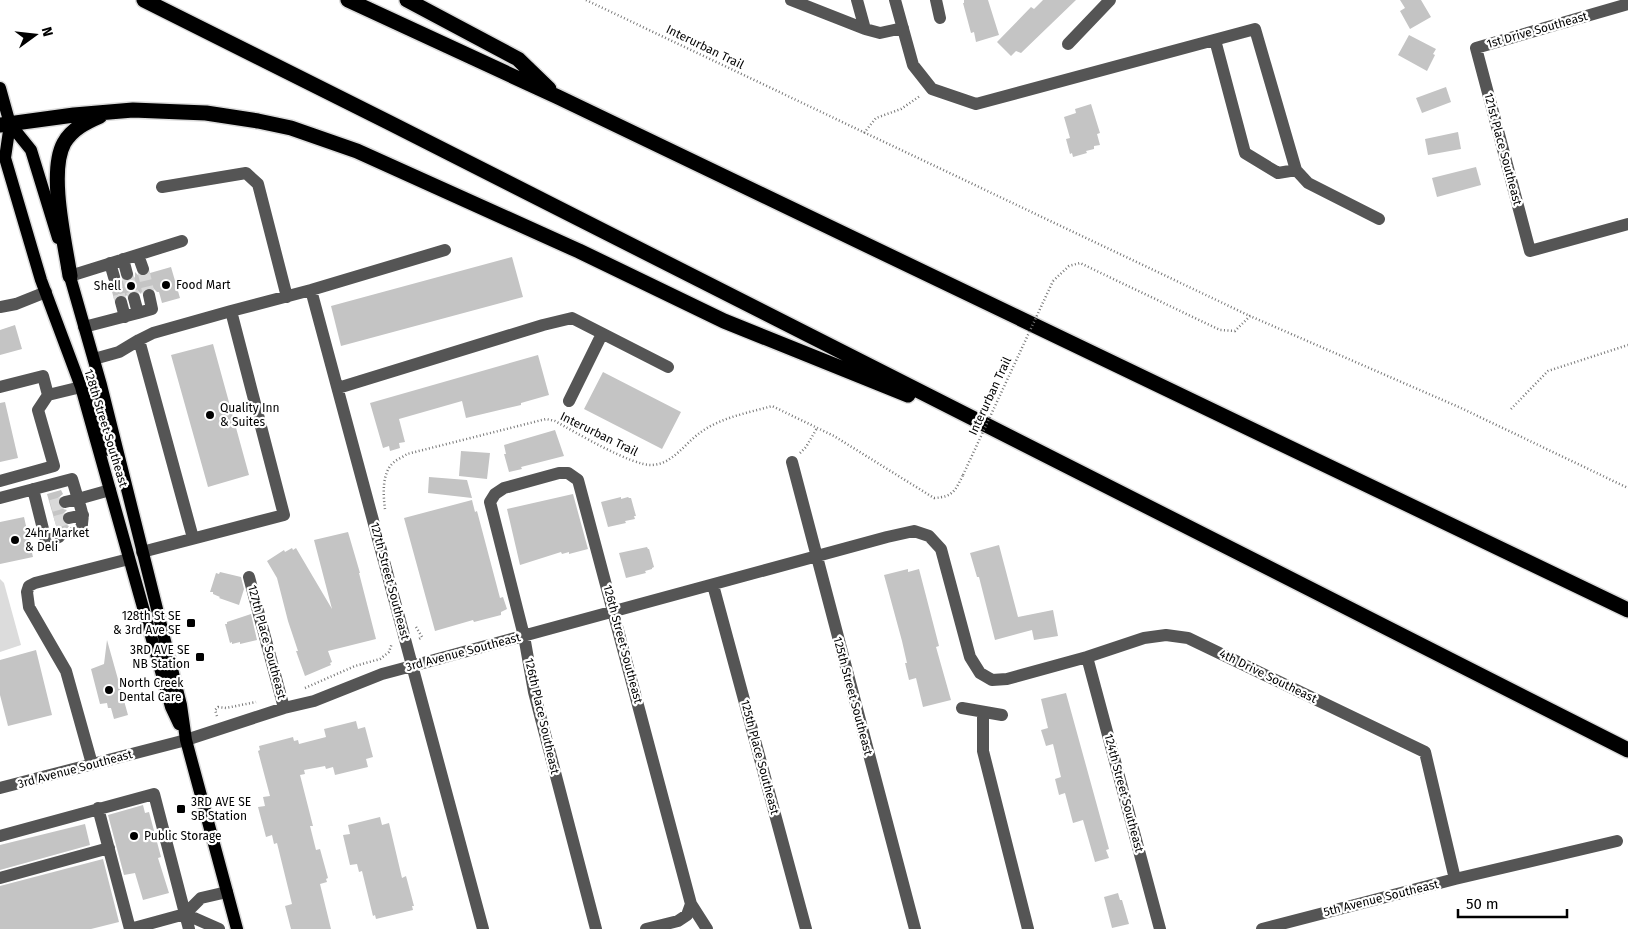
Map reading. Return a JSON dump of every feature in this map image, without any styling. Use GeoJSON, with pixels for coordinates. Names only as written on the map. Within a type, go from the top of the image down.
{"type":"FeatureCollection","features":[{"type":"Feature","properties":{"kind":"highway"},"geometry":{"type":"LineString","coordinates":[[144,0],[1628,750]]}},
{"type":"Feature","properties":{"kind":"highway"},"geometry":{"type":"LineString","coordinates":[[348,0],[558,96],[1628,610]]}},
{"type":"Feature","properties":{"kind":"highway"},"geometry":{"type":"LineString","coordinates":[[407,0],[518,59],[558,96]]}},
{"type":"Feature","properties":{"kind":"highway"},"geometry":{"type":"LineString","coordinates":[[5,125],[110,111],[180,111],[228,116],[290,128],[326,139],[357,151],[561,243],[724,321],[1006,435]]}},
{"type":"Feature","properties":{"kind":"highway"},"geometry":{"type":"LineString","coordinates":[[70,276],[58,193],[56,172],[58,157],[63,144],[77,128],[110,111]]}},
{"type":"Feature","properties":{"kind":"main road","name":"128th Street Southeast"},"geometry":{"type":"LineString","coordinates":[[0,88],[5,125],[5,158],[46,292],[80,387],[171,707],[186,740]]}},
{"type":"Feature","properties":{"kind":"main road","name":"128th Street Southeast"},"geometry":{"type":"LineString","coordinates":[[5,125],[32,150],[94,359],[181,705],[186,740],[227,892],[233,928]]}},
{"type":"Feature","properties":{"kind":"main road"},"geometry":{"type":"LineString","coordinates":[[80,387],[96,404],[114,468],[126,485]]}},
{"type":"Feature","properties":{"kind":"street"},"geometry":{"type":"LineString","coordinates":[[791,0],[880,34],[903,28]]}},
{"type":"Feature","properties":{"kind":"street"},"geometry":{"type":"LineString","coordinates":[[857,0],[865,29]]}},
{"type":"Feature","properties":{"kind":"street"},"geometry":{"type":"LineString","coordinates":[[895,0],[914,65],[932,89],[976,104],[1255,29],[1296,170],[1308,184],[1379,219]]}},
{"type":"Feature","properties":{"kind":"street"},"geometry":{"type":"LineString","coordinates":[[936,0],[940,18]]}},
{"type":"Feature","properties":{"kind":"street"},"geometry":{"type":"LineString","coordinates":[[1068,44],[1110,0]]}},
{"type":"Feature","properties":{"kind":"street","name":"1st Drive Southeast"},"geometry":{"type":"LineString","coordinates":[[1476,48],[1628,4]]}},
{"type":"Feature","properties":{"kind":"street"},"geometry":{"type":"LineString","coordinates":[[1215,40],[1245,154],[1278,173],[1296,170]]}},
{"type":"Feature","properties":{"kind":"street","name":"121st Place Southeast"},"geometry":{"type":"LineString","coordinates":[[1476,48],[1530,251],[1628,224]]}},
{"type":"Feature","properties":{"kind":"street"},"geometry":{"type":"LineString","coordinates":[[162,187],[246,173],[252,178],[258,184],[287,297]]}},
{"type":"Feature","properties":{"kind":"street"},"geometry":{"type":"LineString","coordinates":[[70,276],[182,241]]}},
{"type":"Feature","properties":{"kind":"street"},"geometry":{"type":"LineString","coordinates":[[94,359],[119,352],[153,333],[287,297],[445,250]]}},
{"type":"Feature","properties":{"kind":"street"},"geometry":{"type":"LineString","coordinates":[[138,254],[143,270]]}},
{"type":"Feature","properties":{"kind":"street"},"geometry":{"type":"LineString","coordinates":[[116,261],[120,275]]}},
{"type":"Feature","properties":{"kind":"street","name":"127th Street Southeast"},"geometry":{"type":"LineString","coordinates":[[311,290],[484,929]]}},
{"type":"Feature","properties":{"kind":"street"},"geometry":{"type":"LineString","coordinates":[[0,307],[16,304],[46,292]]}},
{"type":"Feature","properties":{"kind":"street"},"geometry":{"type":"LineString","coordinates":[[84,327],[152,309],[149,294]]}},
{"type":"Feature","properties":{"kind":"street"},"geometry":{"type":"LineString","coordinates":[[127,300],[132,315]]}},
{"type":"Feature","properties":{"kind":"street"},"geometry":{"type":"LineString","coordinates":[[142,552],[284,515],[231,311]]}},
{"type":"Feature","properties":{"kind":"street"},"geometry":{"type":"LineString","coordinates":[[338,388],[543,325],[572,318],[668,367]]}},
{"type":"Feature","properties":{"kind":"street"},"geometry":{"type":"LineString","coordinates":[[569,401],[602,334]]}},
{"type":"Feature","properties":{"kind":"street"},"geometry":{"type":"LineString","coordinates":[[139,340],[193,538]]}},
{"type":"Feature","properties":{"kind":"street"},"geometry":{"type":"LineString","coordinates":[[0,387],[43,376],[48,395]]}},
{"type":"Feature","properties":{"kind":"street"},"geometry":{"type":"LineString","coordinates":[[0,481],[54,466],[38,410],[48,395],[80,387]]}},
{"type":"Feature","properties":{"kind":"street","name":"125th Street Southeast"},"geometry":{"type":"LineString","coordinates":[[792,462],[915,929]]}},
{"type":"Feature","properties":{"kind":"street","name":"126th Street Southeast"},"geometry":{"type":"LineString","coordinates":[[490,502],[504,488],[559,473],[568,473],[578,480],[692,904],[707,929]]}},
{"type":"Feature","properties":{"kind":"street"},"geometry":{"type":"LineString","coordinates":[[0,498],[72,479],[84,520],[80,531],[73,533]]}},
{"type":"Feature","properties":{"kind":"street"},"geometry":{"type":"LineString","coordinates":[[33,489],[46,541],[59,537]]}},
{"type":"Feature","properties":{"kind":"street"},"geometry":{"type":"LineString","coordinates":[[65,502],[110,490]]}},
{"type":"Feature","properties":{"kind":"street","name":"126th Place Southeast"},"geometry":{"type":"LineString","coordinates":[[490,502],[524,636],[534,692],[596,929]]}},
{"type":"Feature","properties":{"kind":"street"},"geometry":{"type":"LineString","coordinates":[[38,510],[51,506]]}},
{"type":"Feature","properties":{"kind":"street"},"geometry":{"type":"LineString","coordinates":[[69,518],[82,515]]}},
{"type":"Feature","properties":{"kind":"street"},"geometry":{"type":"LineString","coordinates":[[42,526],[55,522]]}},
{"type":"Feature","properties":{"kind":"street","name":"3rd Avenue Southeast"},"geometry":{"type":"LineString","coordinates":[[0,788],[186,740],[283,701],[314,701],[382,674],[887,537],[914,532],[930,536],[941,549],[970,656],[980,673]]}},
{"type":"Feature","properties":{"kind":"street"},"geometry":{"type":"LineString","coordinates":[[92,764],[66,671],[29,607],[27,592],[29,586],[35,583],[129,559]]}},
{"type":"Feature","properties":{"kind":"street","name":"127th Place Southeast"},"geometry":{"type":"LineString","coordinates":[[250,577],[283,701]]}},
{"type":"Feature","properties":{"kind":"street","name":"125th Place Southeast"},"geometry":{"type":"LineString","coordinates":[[713,585],[806,929]]}},
{"type":"Feature","properties":{"kind":"street","name":"4th Drive Southeast"},"geometry":{"type":"LineString","coordinates":[[980,673],[992,680],[1007,679],[1087,657],[1144,638],[1166,634],[1188,638],[1425,752],[1455,879]]}},
{"type":"Feature","properties":{"kind":"street","name":"124th Street Southeast"},"geometry":{"type":"LineString","coordinates":[[1087,657],[1160,929]]}},
{"type":"Feature","properties":{"kind":"street"},"geometry":{"type":"LineString","coordinates":[[962,708],[1002,715]]}},
{"type":"Feature","properties":{"kind":"street"},"geometry":{"type":"LineString","coordinates":[[983,712],[983,751],[1028,929]]}},
{"type":"Feature","properties":{"kind":"street"},"geometry":{"type":"LineString","coordinates":[[0,836],[154,794],[189,929]]}},
{"type":"Feature","properties":{"kind":"street"},"geometry":{"type":"LineString","coordinates":[[98,808],[130,929],[185,914],[200,898],[227,892]]}},
{"type":"Feature","properties":{"kind":"street","name":"5th Avenue Southeast"},"geometry":{"type":"LineString","coordinates":[[1262,929],[1455,879],[1617,841]]}},
{"type":"Feature","properties":{"kind":"street"},"geometry":{"type":"LineString","coordinates":[[0,878],[109,848]]}},
{"type":"Feature","properties":{"kind":"street"},"geometry":{"type":"LineString","coordinates":[[646,929],[678,921],[687,915],[692,904]]}},
{"type":"Feature","properties":{"kind":"street"},"geometry":{"type":"LineString","coordinates":[[185,914],[219,929]]}},
{"type":"Feature","properties":{"kind":"path","name":"Interurban Trail"},"geometry":{"type":"LineString","coordinates":[[586,0],[1250,316],[1461,408],[1628,488]]}},
{"type":"Feature","properties":{"kind":"path"},"geometry":{"type":"LineString","coordinates":[[864,133],[876,118],[901,109],[932,89]]}},
{"type":"Feature","properties":{"kind":"path","name":"Interurban Trail"},"geometry":{"type":"LineString","coordinates":[[386,514],[383,496],[384,481],[392,464],[407,454],[546,419],[555,421],[635,462],[652,465],[668,461],[701,432],[720,421],[772,406],[834,436],[934,498],[943,498],[954,493],[1053,281],[1069,266],[1080,263],[1220,330],[1235,331],[1250,316]]}},
{"type":"Feature","properties":{"kind":"path"},"geometry":{"type":"LineString","coordinates":[[1511,410],[1548,371],[1628,345]]}},
{"type":"Feature","properties":{"kind":"path"},"geometry":{"type":"LineString","coordinates":[[792,462],[806,447],[817,428]]}},
{"type":"Feature","properties":{"kind":"path"},"geometry":{"type":"LineString","coordinates":[[416,626],[422,636],[418,640]]}},
{"type":"Feature","properties":{"kind":"path"},"geometry":{"type":"LineString","coordinates":[[215,710],[218,707],[226,708],[283,701],[305,688],[355,666],[380,659],[389,652],[391,643],[397,643]]}},
{"type":"Feature","properties":{"kind":"shaded area"},"geometry":{"type":"Polygon","coordinates":[[[0,579],[4,583],[21,645],[0,652],[0,579]]]}},
{"type":"Feature","properties":{"kind":"building"},"geometry":{"type":"Polygon","coordinates":[[[964,0],[988,0],[999,35],[976,42],[974,32],[971,33],[963,3],[964,0]]]}},
{"type":"Feature","properties":{"kind":"building"},"geometry":{"type":"Polygon","coordinates":[[[1043,0],[1076,0],[1021,53],[1016,51],[1011,56],[997,42],[1031,7],[1034,9],[1043,0]]]}},
{"type":"Feature","properties":{"kind":"building"},"geometry":{"type":"Polygon","coordinates":[[[1400,0],[1421,0],[1431,17],[1410,29],[1400,11],[1405,8],[1400,0]]]}},
{"type":"Feature","properties":{"kind":"building"},"geometry":{"type":"Polygon","coordinates":[[[1409,35],[1436,49],[1427,71],[1398,55],[1409,35]]]}},
{"type":"Feature","properties":{"kind":"building"},"geometry":{"type":"Polygon","coordinates":[[[1446,87],[1451,102],[1422,113],[1416,98],[1446,87]]]}},
{"type":"Feature","properties":{"kind":"building"},"geometry":{"type":"Polygon","coordinates":[[[1091,104],[1100,133],[1097,134],[1100,145],[1094,146],[1094,149],[1086,151],[1087,153],[1073,157],[1072,153],[1070,154],[1066,139],[1070,138],[1064,117],[1076,113],[1075,109],[1091,104]]]}},
{"type":"Feature","properties":{"kind":"building"},"geometry":{"type":"Polygon","coordinates":[[[1458,132],[1461,149],[1428,155],[1425,139],[1458,132]]]}},
{"type":"Feature","properties":{"kind":"building"},"geometry":{"type":"Polygon","coordinates":[[[1476,167],[1481,185],[1437,197],[1432,178],[1476,167]]]}},
{"type":"Feature","properties":{"kind":"building"},"geometry":{"type":"Polygon","coordinates":[[[512,257],[523,297],[341,346],[331,306],[512,257]]]}},
{"type":"Feature","properties":{"kind":"building"},"geometry":{"type":"Polygon","coordinates":[[[171,267],[180,298],[162,303],[159,292],[152,287],[148,287],[143,289],[141,294],[137,290],[132,290],[126,296],[119,294],[114,299],[110,284],[117,285],[121,280],[130,282],[135,277],[135,272],[145,277],[150,273],[171,267]]]}},
{"type":"Feature","properties":{"kind":"building"},"geometry":{"type":"Polygon","coordinates":[[[15,325],[22,349],[0,355],[0,330],[15,325]]]}},
{"type":"Feature","properties":{"kind":"building","name":"Quality Inn & Suites"},"geometry":{"type":"Polygon","coordinates":[[[213,344],[249,475],[208,487],[171,355],[213,344]]]}},
{"type":"Feature","properties":{"kind":"building"},"geometry":{"type":"Polygon","coordinates":[[[538,355],[549,395],[521,403],[521,405],[466,418],[462,401],[399,419],[405,442],[399,443],[400,448],[390,451],[389,446],[383,448],[370,403],[538,355]]]}},
{"type":"Feature","properties":{"kind":"building"},"geometry":{"type":"Polygon","coordinates":[[[603,372],[681,412],[662,449],[584,409],[603,372]]]}},
{"type":"Feature","properties":{"kind":"building"},"geometry":{"type":"Polygon","coordinates":[[[5,402],[18,458],[0,462],[0,403],[5,402]]]}},
{"type":"Feature","properties":{"kind":"building"},"geometry":{"type":"Polygon","coordinates":[[[555,430],[564,456],[509,472],[504,454],[506,454],[504,445],[555,430]]]}},
{"type":"Feature","properties":{"kind":"building"},"geometry":{"type":"Polygon","coordinates":[[[461,451],[490,453],[487,479],[459,476],[461,451]]]}},
{"type":"Feature","properties":{"kind":"building"},"geometry":{"type":"Polygon","coordinates":[[[429,477],[467,480],[472,498],[428,493],[429,477]]]}},
{"type":"Feature","properties":{"kind":"building"},"geometry":{"type":"Polygon","coordinates":[[[61,490],[63,494],[57,499],[57,503],[59,508],[67,510],[61,516],[63,523],[69,526],[65,532],[57,529],[47,494],[61,490]]]}},
{"type":"Feature","properties":{"kind":"building"},"geometry":{"type":"Polygon","coordinates":[[[573,494],[588,549],[569,554],[569,552],[562,554],[561,552],[520,565],[507,509],[573,494]]]}},
{"type":"Feature","properties":{"kind":"building"},"geometry":{"type":"Polygon","coordinates":[[[621,497],[621,499],[631,498],[636,516],[634,516],[635,519],[608,527],[601,502],[621,497]]]}},
{"type":"Feature","properties":{"kind":"building"},"geometry":{"type":"Polygon","coordinates":[[[472,500],[475,512],[477,511],[500,598],[503,597],[507,609],[501,612],[501,615],[474,622],[473,620],[435,631],[404,518],[472,500]]]}},
{"type":"Feature","properties":{"kind":"building","name":"24hr Market & Deli"},"geometry":{"type":"Polygon","coordinates":[[[24,517],[33,557],[0,564],[0,522],[24,517]]]}},
{"type":"Feature","properties":{"kind":"building"},"geometry":{"type":"Polygon","coordinates":[[[348,532],[376,639],[328,651],[332,662],[330,663],[331,665],[305,676],[296,651],[298,651],[277,578],[267,561],[284,550],[285,552],[296,548],[332,609],[314,540],[348,532]]]}},
{"type":"Feature","properties":{"kind":"building"},"geometry":{"type":"Polygon","coordinates":[[[999,545],[1018,617],[1053,610],[1058,636],[1034,640],[1032,630],[995,640],[979,577],[977,577],[970,553],[999,545]]]}},
{"type":"Feature","properties":{"kind":"building"},"geometry":{"type":"Polygon","coordinates":[[[647,547],[654,567],[645,571],[646,573],[626,578],[619,553],[647,547]]]}},
{"type":"Feature","properties":{"kind":"building"},"geometry":{"type":"Polygon","coordinates":[[[908,569],[908,572],[919,569],[939,646],[936,647],[951,700],[923,707],[916,678],[909,680],[902,641],[884,575],[908,569]]]}},
{"type":"Feature","properties":{"kind":"building"},"geometry":{"type":"Polygon","coordinates":[[[220,572],[241,577],[244,589],[239,605],[219,598],[213,592],[210,592],[216,573],[219,574],[220,572]]]}},
{"type":"Feature","properties":{"kind":"building"},"geometry":{"type":"Polygon","coordinates":[[[251,614],[257,640],[240,644],[240,642],[230,643],[225,624],[251,614]]]}},
{"type":"Feature","properties":{"kind":"building","name":"North Creek Dental Care"},"geometry":{"type":"Polygon","coordinates":[[[107,640],[128,715],[114,719],[111,708],[108,708],[107,703],[100,704],[91,669],[104,664],[107,640]]]}},
{"type":"Feature","properties":{"kind":"building"},"geometry":{"type":"Polygon","coordinates":[[[36,650],[52,715],[8,726],[0,695],[0,660],[36,650]]]}},
{"type":"Feature","properties":{"kind":"building"},"geometry":{"type":"Polygon","coordinates":[[[1066,693],[1109,849],[1106,850],[1109,858],[1095,862],[1083,820],[1073,823],[1065,793],[1059,795],[1055,779],[1061,777],[1053,744],[1046,746],[1041,730],[1048,728],[1041,699],[1066,693]]]}},
{"type":"Feature","properties":{"kind":"building"},"geometry":{"type":"Polygon","coordinates":[[[356,721],[358,729],[365,727],[373,757],[366,759],[368,767],[335,775],[333,767],[326,769],[325,766],[304,770],[305,774],[300,775],[313,826],[310,826],[316,850],[320,849],[328,878],[326,879],[327,882],[320,884],[331,929],[291,929],[285,906],[292,904],[277,843],[274,844],[272,835],[266,837],[258,807],[265,806],[263,797],[270,796],[258,751],[260,750],[259,746],[293,737],[294,741],[298,740],[299,744],[326,737],[324,729],[356,721]]]}},
{"type":"Feature","properties":{"kind":"building","name":"Public Storage"},"geometry":{"type":"Polygon","coordinates":[[[143,805],[145,813],[149,812],[161,857],[158,858],[169,893],[143,900],[135,873],[124,875],[108,815],[143,805]]]}},
{"type":"Feature","properties":{"kind":"building"},"geometry":{"type":"Polygon","coordinates":[[[380,817],[382,825],[389,823],[402,878],[406,876],[414,906],[412,906],[413,910],[376,919],[375,915],[373,916],[362,871],[359,872],[357,864],[350,865],[343,835],[350,834],[348,825],[380,817]]]}},
{"type":"Feature","properties":{"kind":"building"},"geometry":{"type":"Polygon","coordinates":[[[85,824],[90,845],[0,870],[0,845],[85,824]]]}},
{"type":"Feature","properties":{"kind":"building"},"geometry":{"type":"Polygon","coordinates":[[[103,859],[119,922],[91,929],[0,929],[0,886],[103,859]]]}},
{"type":"Feature","properties":{"kind":"building"},"geometry":{"type":"Polygon","coordinates":[[[1118,893],[1129,924],[1112,928],[1104,897],[1118,893]]]}},
{"type":"Feature","properties":{"kind":"tunnel"},"geometry":{"type":"LineString","coordinates":[[143,269],[149,295]]}},
{"type":"Feature","properties":{"kind":"tunnel"},"geometry":{"type":"LineString","coordinates":[[127,274],[134,298]]}},
{"type":"Feature","properties":{"kind":"tunnel"},"geometry":{"type":"LineString","coordinates":[[114,277],[121,302]]}},
{"type":"Feature","properties":{"kind":"tunnel"},"geometry":{"type":"LineString","coordinates":[[51,506],[65,502]]}},
{"type":"Feature","properties":{"kind":"tunnel"},"geometry":{"type":"LineString","coordinates":[[55,522],[69,518]]}},
{"type":"Feature","properties":{"kind":"place","name":"Food Mart"},"geometry":{"type":"Point","coordinates":[166,285]}},
{"type":"Feature","properties":{"kind":"place","name":"Shell"},"geometry":{"type":"Point","coordinates":[131,286]}},
{"type":"Feature","properties":{"kind":"place","name":"Quality Inn & Suites"},"geometry":{"type":"Point","coordinates":[210,415]}},
{"type":"Feature","properties":{"kind":"place","name":"24hr Market & Deli"},"geometry":{"type":"Point","coordinates":[15,540]}},
{"type":"Feature","properties":{"kind":"place","name":"128th St SE & 3rd Ave SE"},"geometry":{"type":"Point","coordinates":[191,623]}},
{"type":"Feature","properties":{"kind":"place","name":"3RD AVE SE NB Station"},"geometry":{"type":"Point","coordinates":[200,657]}},
{"type":"Feature","properties":{"kind":"place","name":"North Creek Dental Care"},"geometry":{"type":"Point","coordinates":[109,690]}},
{"type":"Feature","properties":{"kind":"place","name":"3RD AVE SE SB Station"},"geometry":{"type":"Point","coordinates":[181,809]}},
{"type":"Feature","properties":{"kind":"place","name":"Public Storage"},"geometry":{"type":"Point","coordinates":[134,836]}}]}
